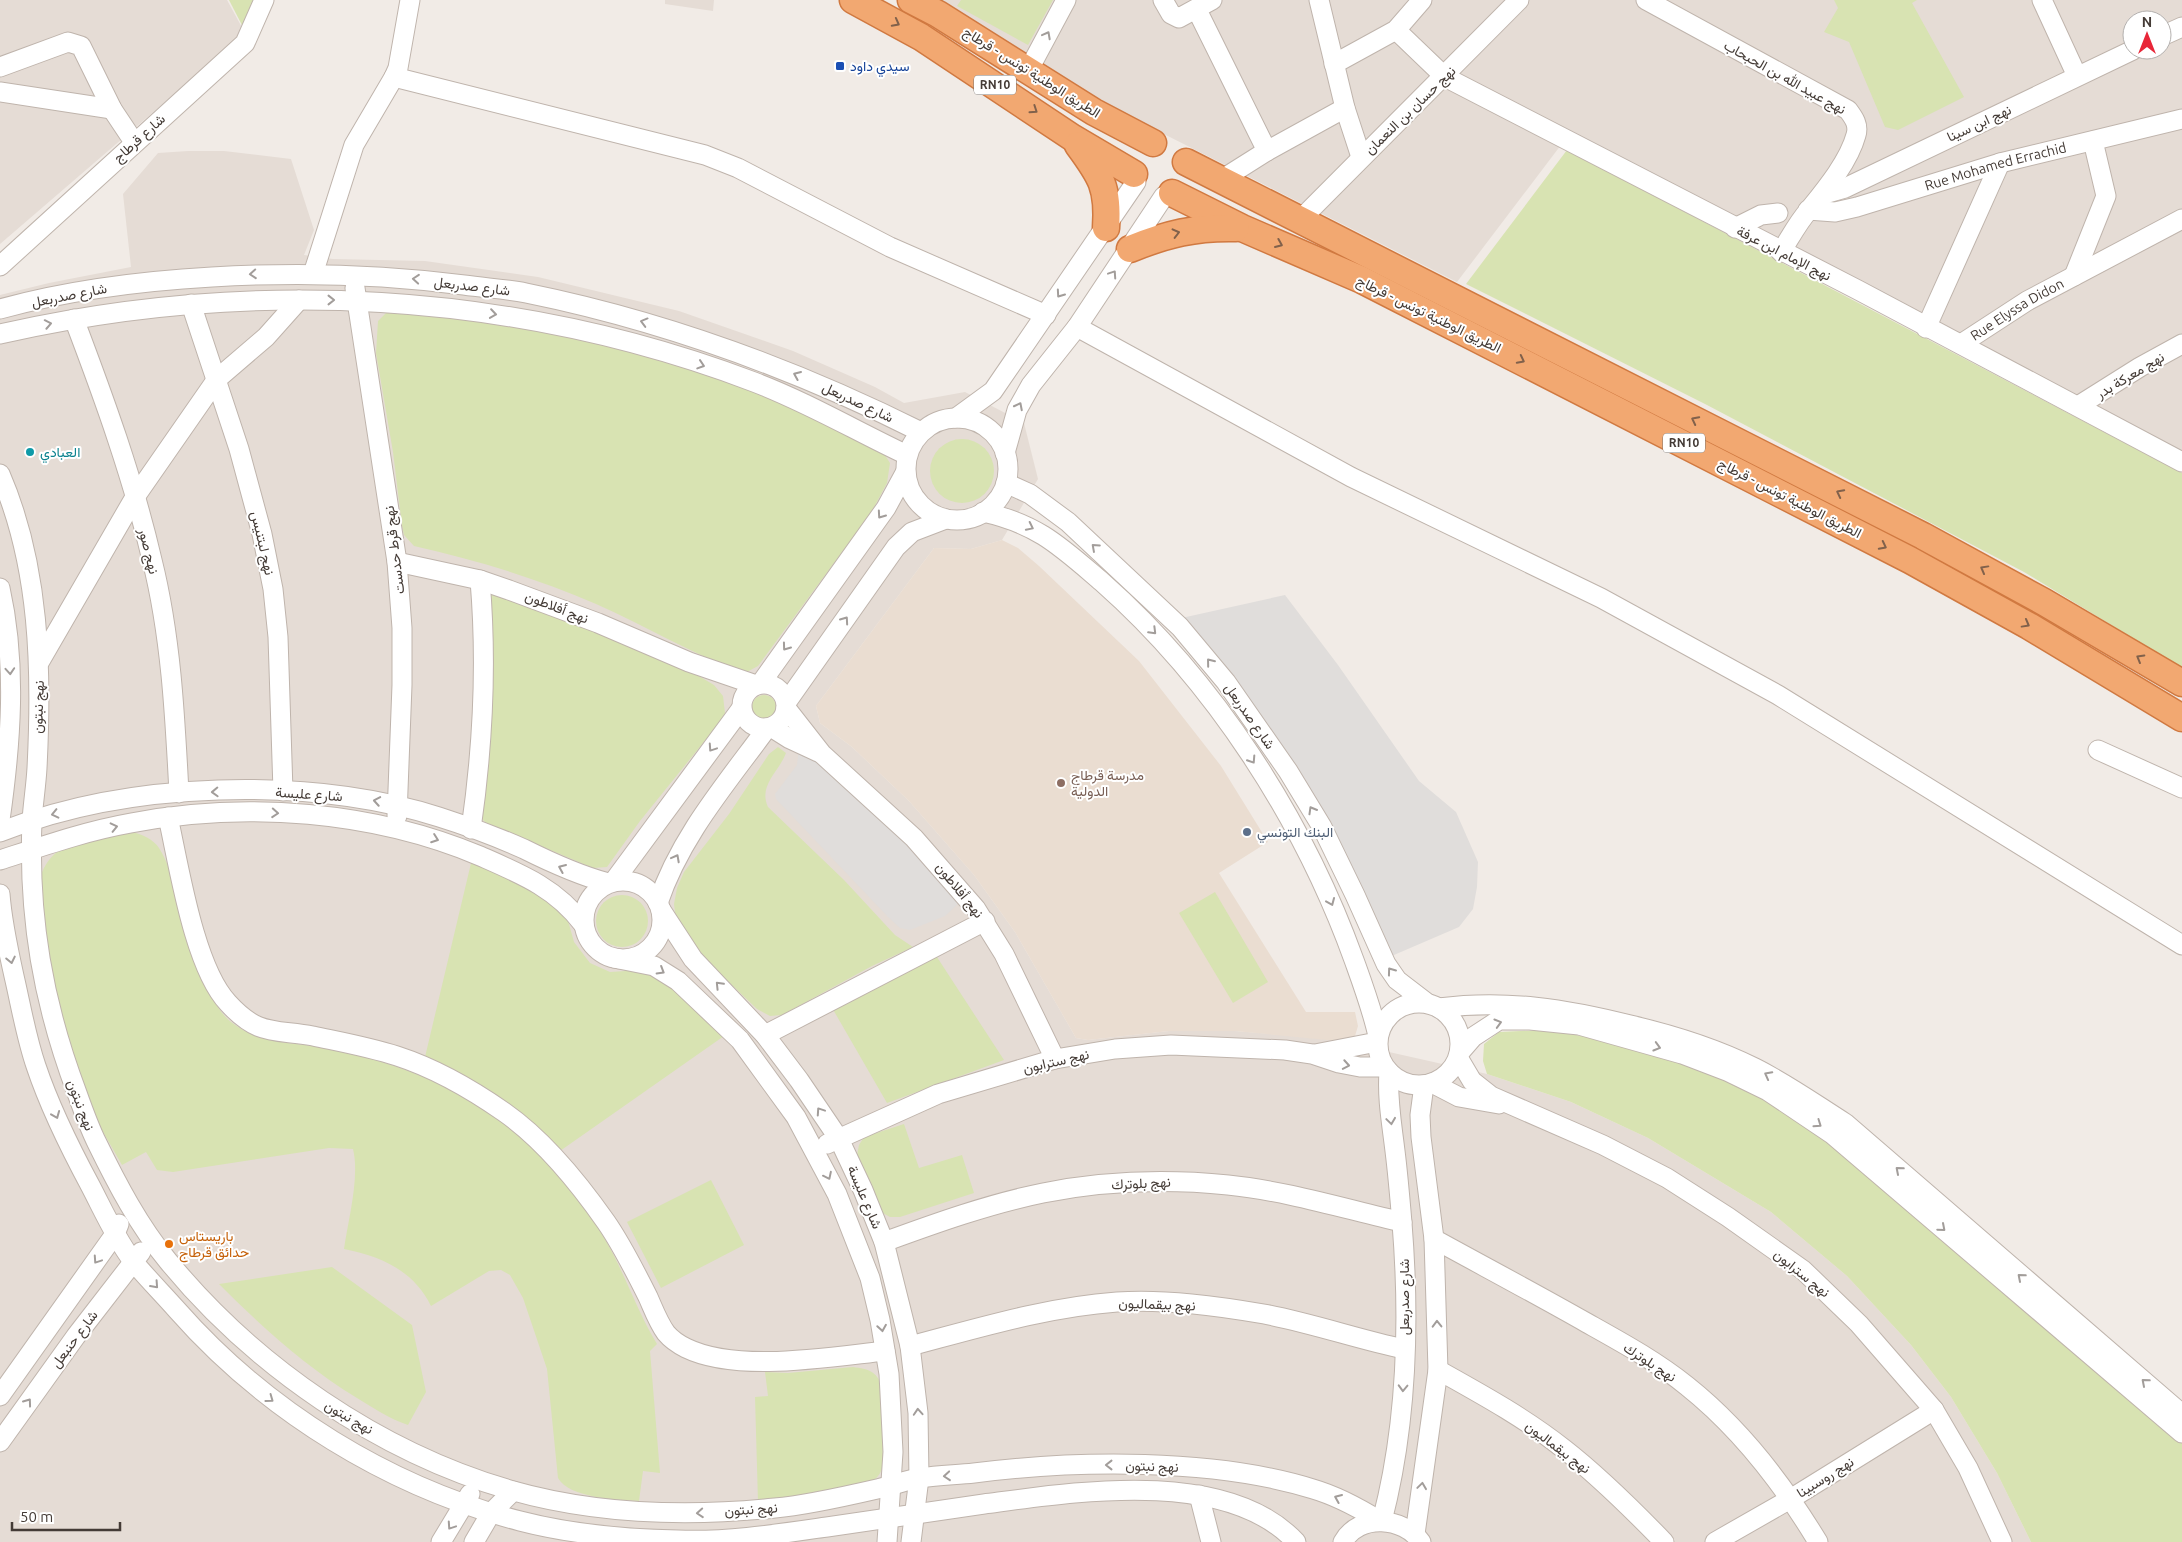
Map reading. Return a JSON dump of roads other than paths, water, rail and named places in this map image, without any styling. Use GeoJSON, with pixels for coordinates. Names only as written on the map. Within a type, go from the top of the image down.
{"type":"FeatureCollection","features":[{"type":"Feature","properties":{"kind":"highway","name":"RN10"},"geometry":{"type":"LineString","coordinates":[[853,0],[921,37],[1135,178],[1148,193],[1168,195]]}},
{"type":"Feature","properties":{"kind":"highway","name":"الطريق الوطنية تونس - قرطاج"},"geometry":{"type":"LineString","coordinates":[[911,0],[941,7],[1028,71],[1094,112],[1153,143]]}},
{"type":"Feature","properties":{"kind":"highway"},"geometry":{"type":"LineString","coordinates":[[1073,138],[1103,183],[1108,203],[1106,228]]}},
{"type":"Feature","properties":{"kind":"highway","name":"RN10"},"geometry":{"type":"LineString","coordinates":[[1153,143],[1170,144],[1177,148],[1186,162]]}},
{"type":"Feature","properties":{"kind":"highway"},"geometry":{"type":"LineString","coordinates":[[1135,178],[1135,159],[1146,146],[1153,143]]}},
{"type":"Feature","properties":{"kind":"highway"},"geometry":{"type":"LineString","coordinates":[[1168,195],[1185,180],[1186,162]]}},
{"type":"Feature","properties":{"kind":"highway","name":"الطريق الوطنية تونس - قرطاج"},"geometry":{"type":"LineString","coordinates":[[1186,162],[1923,536],[2044,602],[2182,683]]}},
{"type":"Feature","properties":{"kind":"highway","name":"الطريق الوطنية تونس - قرطاج"},"geometry":{"type":"LineString","coordinates":[[1168,195],[1362,280],[1857,533],[2029,626],[2182,718]]}},
{"type":"Feature","properties":{"kind":"highway"},"geometry":{"type":"LineString","coordinates":[[1130,249],[1159,237],[1188,230],[1242,228]]}},
{"type":"Feature","properties":{"kind":"street","name":"شارع قرطاج"},"geometry":{"type":"LineString","coordinates":[[0,265],[244,43],[264,0]]}},
{"type":"Feature","properties":{"kind":"street"},"geometry":{"type":"LineString","coordinates":[[313,274],[354,145],[398,68],[410,0]]}},
{"type":"Feature","properties":{"kind":"street"},"geometry":{"type":"LineString","coordinates":[[1028,71],[1066,0]]}},
{"type":"Feature","properties":{"kind":"street"},"geometry":{"type":"LineString","coordinates":[[1162,0],[1174,17],[1183,17],[1212,0]]}},
{"type":"Feature","properties":{"kind":"street"},"geometry":{"type":"LineString","coordinates":[[1319,0],[1344,108],[1361,157]]}},
{"type":"Feature","properties":{"kind":"street"},"geometry":{"type":"LineString","coordinates":[[1334,64],[1396,30],[1422,0]]}},
{"type":"Feature","properties":{"kind":"street","name":"نهج حسان بن النعمان"},"geometry":{"type":"LineString","coordinates":[[1300,220],[1361,157],[1445,77],[1519,0]]}},
{"type":"Feature","properties":{"kind":"street","name":"نهج عبيد الله بن الحبحاب"},"geometry":{"type":"LineString","coordinates":[[1646,0],[1848,110],[1856,121],[1857,134],[1824,194],[1808,210],[1781,252]]}},
{"type":"Feature","properties":{"kind":"street"},"geometry":{"type":"LineString","coordinates":[[2042,0],[2077,76]]}},
{"type":"Feature","properties":{"kind":"street"},"geometry":{"type":"LineString","coordinates":[[1197,10],[1268,150]]}},
{"type":"Feature","properties":{"kind":"street","name":"نهج الإمام ابن عرفة"},"geometry":{"type":"LineString","coordinates":[[1396,30],[1445,77],[1926,328],[1961,344],[2182,462]]}},
{"type":"Feature","properties":{"kind":"street"},"geometry":{"type":"LineString","coordinates":[[0,67],[68,42],[81,46],[112,109],[134,142]]}},
{"type":"Feature","properties":{"kind":"street","name":"نهج ابن سينا"},"geometry":{"type":"LineString","coordinates":[[1824,194],[1845,188],[2122,55]]}},
{"type":"Feature","properties":{"kind":"street"},"geometry":{"type":"LineString","coordinates":[[394,77],[705,155],[738,168],[890,247],[1046,315]]}},
{"type":"Feature","properties":{"kind":"street"},"geometry":{"type":"LineString","coordinates":[[0,92],[112,109]]}},
{"type":"Feature","properties":{"kind":"street"},"geometry":{"type":"LineString","coordinates":[[1221,180],[1268,150],[1344,108]]}},
{"type":"Feature","properties":{"kind":"street","name":"Rue Mohamed Errachid"},"geometry":{"type":"LineString","coordinates":[[1808,210],[1835,212],[1857,207],[2000,162],[2182,119]]}},
{"type":"Feature","properties":{"kind":"street","name":"Rue Elyssa Didon"},"geometry":{"type":"LineString","coordinates":[[2074,276],[2106,196],[2093,140]]}},
{"type":"Feature","properties":{"kind":"street"},"geometry":{"type":"LineString","coordinates":[[1926,328],[2000,162]]}},
{"type":"Feature","properties":{"kind":"street"},"geometry":{"type":"LineString","coordinates":[[956,418],[993,391],[1106,228],[1135,178]]}},
{"type":"Feature","properties":{"kind":"street"},"geometry":{"type":"LineString","coordinates":[[1005,452],[1016,410],[1031,385],[1077,328],[1168,195]]}},
{"type":"Feature","properties":{"kind":"street"},"geometry":{"type":"LineString","coordinates":[[1735,228],[1762,215],[1778,213]]}},
{"type":"Feature","properties":{"kind":"street","name":"Rue Elyssa Didon"},"geometry":{"type":"LineString","coordinates":[[1961,344],[2027,301],[2182,219]]}},
{"type":"Feature","properties":{"kind":"street","name":"شارع صدربعل"},"geometry":{"type":"LineString","coordinates":[[0,308],[130,284],[266,274],[352,275],[422,280],[524,293],[672,330],[766,362],[860,402],[921,432]]}},
{"type":"Feature","properties":{"kind":"street","name":"نهج قرط حدست"},"geometry":{"type":"LineString","coordinates":[[352,275],[358,300],[396,562],[402,628],[399,805],[394,828]]}},
{"type":"Feature","properties":{"kind":"street"},"geometry":{"type":"LineString","coordinates":[[40,661],[135,497],[217,379],[266,337],[299,300]]}},
{"type":"Feature","properties":{"kind":"street","name":"شارع صدربعل"},"geometry":{"type":"LineString","coordinates":[[0,334],[74,319],[191,304],[299,300],[358,300],[420,304],[518,318],[589,331],[663,352],[755,383],[847,425],[906,464]]}},
{"type":"Feature","properties":{"kind":"street","name":"نهج لبتنيس"},"geometry":{"type":"LineString","coordinates":[[191,304],[217,379],[260,525],[273,589],[278,637],[283,791]]}},
{"type":"Feature","properties":{"kind":"street","name":"نهج صور"},"geometry":{"type":"LineString","coordinates":[[74,319],[104,397],[153,561],[168,644],[179,793]]}},
{"type":"Feature","properties":{"kind":"street"},"geometry":{"type":"LineString","coordinates":[[1077,328],[1351,477],[1601,598],[1778,695],[2182,945]]}},
{"type":"Feature","properties":{"kind":"street","name":"نهج معركة بدر"},"geometry":{"type":"LineString","coordinates":[[2078,406],[2140,367],[2182,344]]}},
{"type":"Feature","properties":{"kind":"street"},"geometry":{"type":"LineString","coordinates":[[611,882],[630,881],[645,887],[659,906],[662,926],[656,941],[645,952],[630,958],[614,958],[599,951],[588,938],[583,924],[586,906],[595,892],[611,882],[741,706],[745,692],[758,684],[886,508],[921,432],[940,420],[956,418],[975,421],[988,428],[998,438],[1005,452],[1008,466],[1006,483],[997,500],[984,512],[968,518],[946,519],[912,532],[896,547],[786,705],[782,720],[769,728],[700,819],[677,855],[659,906]]}},
{"type":"Feature","properties":{"kind":"street"},"geometry":{"type":"LineString","coordinates":[[906,464],[910,491],[918,502],[931,513],[946,519]]}},
{"type":"Feature","properties":{"kind":"street","name":"نهج نبتون"},"geometry":{"type":"LineString","coordinates":[[0,474],[20,526],[36,616],[40,661],[37,769],[32,820],[34,928],[43,984],[60,1050],[94,1137],[128,1202],[152,1240],[169,1262],[218,1314],[275,1366],[316,1398],[362,1426],[477,1479],[513,1491],[568,1502],[618,1509],[691,1513],[780,1508],[919,1478],[1015,1467],[1168,1466],[1249,1474],[1313,1489],[1340,1498],[1381,1521],[1400,1524],[1418,1538]]}},
{"type":"Feature","properties":{"kind":"street","name":"شارع صدربعل"},"geometry":{"type":"LineString","coordinates":[[1006,483],[1030,494],[1068,522],[1167,614],[1220,675],[1288,770],[1322,826],[1386,964],[1397,980],[1433,1005]]}},
{"type":"Feature","properties":{"kind":"street","name":"شارع صدربعل"},"geometry":{"type":"LineString","coordinates":[[984,512],[1009,517],[1051,538],[1116,595],[1162,640],[1209,698],[1266,780],[1321,879],[1368,997],[1378,1039]]}},
{"type":"Feature","properties":{"kind":"street","name":"نهج أفلاطون"},"geometry":{"type":"LineString","coordinates":[[396,562],[480,580],[549,603],[689,662],[758,684]]}},
{"type":"Feature","properties":{"kind":"street"},"geometry":{"type":"LineString","coordinates":[[472,829],[483,711],[484,627],[480,580]]}},
{"type":"Feature","properties":{"kind":"street","name":"نهج نبتون"},"geometry":{"type":"LineString","coordinates":[[0,588],[6,615],[11,688],[9,760],[0,820]]}},
{"type":"Feature","properties":{"kind":"street"},"geometry":{"type":"LineString","coordinates":[[713,670],[741,706],[750,724],[769,728]]}},
{"type":"Feature","properties":{"kind":"street"},"geometry":{"type":"LineString","coordinates":[[758,684],[778,688],[784,694],[786,705]]}},
{"type":"Feature","properties":{"kind":"street","name":"نهج أفلاطون"},"geometry":{"type":"LineString","coordinates":[[786,705],[822,754],[914,838],[985,921],[1022,988],[1055,1059]]}},
{"type":"Feature","properties":{"kind":"street","name":"نهج أفلاطون"},"geometry":{"type":"LineString","coordinates":[[769,728],[822,754]]}},
{"type":"Feature","properties":{"kind":"street"},"geometry":{"type":"LineString","coordinates":[[2098,750],[2182,788]]}},
{"type":"Feature","properties":{"kind":"street","name":"شارع عليسة"},"geometry":{"type":"LineString","coordinates":[[0,832],[32,820],[99,804],[179,793],[283,791],[348,796],[399,805],[472,829],[523,849],[560,867],[611,882]]}},
{"type":"Feature","properties":{"kind":"street","name":"شارع عليسة"},"geometry":{"type":"LineString","coordinates":[[0,860],[100,830],[168,817],[232,812],[270,813],[394,828],[429,837],[508,868],[548,889],[570,906],[583,924]]}},
{"type":"Feature","properties":{"kind":"street"},"geometry":{"type":"LineString","coordinates":[[168,817],[185,899],[210,976],[225,1000],[245,1021],[270,1032],[310,1036],[351,1044],[416,1063],[463,1086],[505,1112],[537,1140],[558,1162],[607,1223],[631,1262],[662,1326],[674,1341],[705,1355],[749,1360],[804,1359],[885,1351]]}},
{"type":"Feature","properties":{"kind":"street","name":"نهج نبتون"},"geometry":{"type":"LineString","coordinates":[[0,894],[2,917],[36,1066],[66,1141],[115,1234],[133,1261],[195,1330],[256,1388],[341,1445],[414,1484],[491,1513],[560,1528],[678,1540],[776,1534],[914,1513],[1091,1491],[1199,1495],[1250,1509],[1284,1529],[1296,1542]]}},
{"type":"Feature","properties":{"kind":"street","name":"شارع عليسة"},"geometry":{"type":"LineString","coordinates":[[659,906],[693,959],[765,1034],[839,1139],[863,1190],[884,1242],[910,1346],[918,1413],[919,1478],[911,1542]]}},
{"type":"Feature","properties":{"kind":"street"},"geometry":{"type":"LineString","coordinates":[[765,1034],[985,921]]}},
{"type":"Feature","properties":{"kind":"street","name":"شارع عليسة"},"geometry":{"type":"LineString","coordinates":[[614,958],[654,966],[678,981],[712,1011],[756,1059],[782,1094],[815,1150],[837,1194],[870,1278],[889,1374],[893,1452],[889,1486],[887,1542]]}},
{"type":"Feature","properties":{"kind":"street"},"geometry":{"type":"LineString","coordinates":[[2182,1414],[1845,1124],[1791,1087],[1753,1067],[1674,1036],[1575,1011],[1503,1004],[1433,1005],[1414,1002],[1396,1010],[1382,1024],[1378,1039],[1386,1069],[1399,1080],[1411,1085],[1428,1084],[1448,1074],[1459,1055],[1473,1037],[1499,1020],[1530,1020],[1579,1025],[1682,1054],[1729,1072],[1768,1091],[1832,1134],[2182,1433]]}},
{"type":"Feature","properties":{"kind":"street"},"geometry":{"type":"LineString","coordinates":[[1433,1005],[1450,1015],[1457,1026],[1461,1039],[1459,1055]]}},
{"type":"Feature","properties":{"kind":"street","name":"نهج سترابون"},"geometry":{"type":"LineString","coordinates":[[1312,1054],[1378,1039]]}},
{"type":"Feature","properties":{"kind":"street","name":"نهج سترابون"},"geometry":{"type":"LineString","coordinates":[[815,1150],[938,1094],[1055,1059],[1116,1049],[1171,1045],[1275,1049],[1312,1054],[1338,1063],[1360,1067],[1386,1069]]}},
{"type":"Feature","properties":{"kind":"street","name":"نهج سترابون"},"geometry":{"type":"LineString","coordinates":[[1459,1055],[1479,1088],[1510,1105],[1603,1144],[1668,1178],[1728,1217],[1803,1270],[1859,1324],[1934,1410],[1968,1468],[2002,1542]]}},
{"type":"Feature","properties":{"kind":"street","name":"شارع صدربعل"},"geometry":{"type":"LineString","coordinates":[[1381,1521],[1392,1485],[1402,1411],[1406,1281],[1402,1222],[1386,1069]]}},
{"type":"Feature","properties":{"kind":"street"},"geometry":{"type":"LineString","coordinates":[[1418,1538],[1438,1370],[1434,1239],[1420,1115],[1428,1084]]}},
{"type":"Feature","properties":{"kind":"street","name":"نهج سترابون"},"geometry":{"type":"LineString","coordinates":[[1428,1084],[1459,1097],[1510,1105]]}},
{"type":"Feature","properties":{"kind":"street","name":"نهج بلوترك"},"geometry":{"type":"LineString","coordinates":[[884,1242],[934,1224],[1044,1193],[1106,1185],[1177,1182],[1230,1185],[1272,1192],[1402,1222]]}},
{"type":"Feature","properties":{"kind":"street","name":"شارع حنبعل"},"geometry":{"type":"LineString","coordinates":[[0,1396],[115,1234],[128,1202]]}},
{"type":"Feature","properties":{"kind":"street","name":"نهج بلوترك"},"geometry":{"type":"LineString","coordinates":[[1434,1239],[1648,1358],[1686,1386],[1718,1413],[1755,1452],[1792,1498],[1818,1542]]}},
{"type":"Feature","properties":{"kind":"street","name":"شارع حنبعل"},"geometry":{"type":"LineString","coordinates":[[0,1442],[133,1261],[152,1240]]}},
{"type":"Feature","properties":{"kind":"street","name":"نهج بيقماليون"},"geometry":{"type":"LineString","coordinates":[[910,1346],[1030,1315],[1118,1302],[1155,1302],[1201,1305],[1265,1314],[1404,1349]]}},
{"type":"Feature","properties":{"kind":"street","name":"نهج بيقماليون"},"geometry":{"type":"LineString","coordinates":[[1438,1370],[1492,1400],[1563,1448],[1604,1481],[1664,1542]]}},
{"type":"Feature","properties":{"kind":"street","name":"نهج روسبينا"},"geometry":{"type":"LineString","coordinates":[[1715,1542],[1792,1498],[1934,1410]]}},
{"type":"Feature","properties":{"kind":"street"},"geometry":{"type":"LineString","coordinates":[[441,1542],[466,1505],[477,1479]]}},
{"type":"Feature","properties":{"kind":"street"},"geometry":{"type":"LineString","coordinates":[[474,1542],[491,1513],[513,1491]]}},
{"type":"Feature","properties":{"kind":"street"},"geometry":{"type":"LineString","coordinates":[[1199,1495],[1211,1542]]}},
{"type":"Feature","properties":{"kind":"street"},"geometry":{"type":"LineString","coordinates":[[1343,1542],[1346,1537],[1362,1525],[1381,1521]]}},
{"type":"Feature","properties":{"kind":"place","name":"سيدي داود"},"geometry":{"type":"Point","coordinates":[840,66]}},
{"type":"Feature","properties":{"kind":"place","name":"العبادي"},"geometry":{"type":"Point","coordinates":[30,452]}},
{"type":"Feature","properties":{"kind":"place","name":"مدرسة قرطاج الدولية"},"geometry":{"type":"Point","coordinates":[1061,783]}},
{"type":"Feature","properties":{"kind":"place","name":"البنك التونسي"},"geometry":{"type":"Point","coordinates":[1247,832]}},
{"type":"Feature","properties":{"kind":"place","name":"باريستاس حدائق قرطاج"},"geometry":{"type":"Point","coordinates":[169,1244]}}]}
